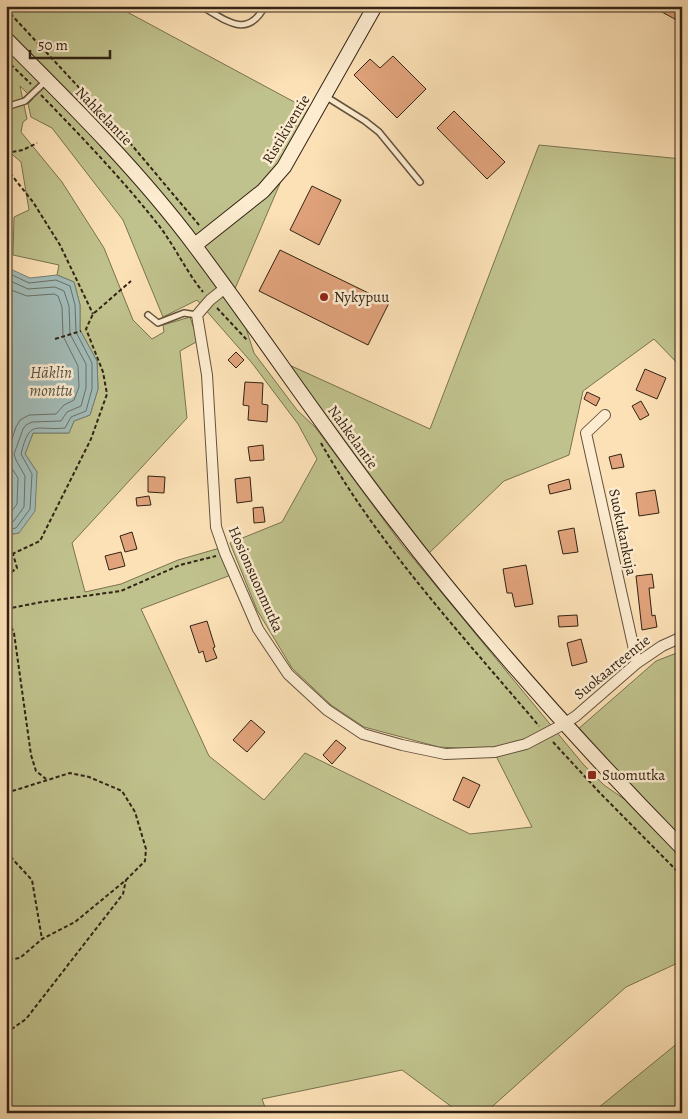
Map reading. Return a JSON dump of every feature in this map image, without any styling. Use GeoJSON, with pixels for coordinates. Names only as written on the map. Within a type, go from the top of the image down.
{"type":"FeatureCollection","features":[{"type":"Feature","properties":{"kind":"main road","name":"Ristikiventie"},"geometry":{"type":"LineString","coordinates":[[195,245],[263,191],[284,167],[375,6]]}},
{"type":"Feature","properties":{"kind":"main road","name":"Nahkelantie"},"geometry":{"type":"LineString","coordinates":[[6,39],[121,157],[195,245],[388,512],[470,615],[611,776],[682,848]]}},
{"type":"Feature","properties":{"kind":"street"},"geometry":{"type":"LineString","coordinates":[[197,314],[225,288]]}},
{"type":"Feature","properties":{"kind":"street","name":"Hosionsuonmutka"},"geometry":{"type":"LineString","coordinates":[[197,314],[207,375],[216,527],[225,553],[258,629],[288,674],[326,710],[363,734],[445,754],[495,752],[526,744],[564,724]]}},
{"type":"Feature","properties":{"kind":"street","name":"Suokukankuja"},"geometry":{"type":"LineString","coordinates":[[605,415],[586,433],[637,663]]}},
{"type":"Feature","properties":{"kind":"street","name":"Suokaarteentie"},"geometry":{"type":"LineString","coordinates":[[564,724],[576,716],[637,663],[662,646],[682,637]]}},
{"type":"Feature","properties":{"kind":"lane"},"geometry":{"type":"LineString","coordinates":[[201,6],[234,24],[246,25],[254,22],[260,16],[265,6]]}},
{"type":"Feature","properties":{"kind":"lane"},"geometry":{"type":"LineString","coordinates":[[6,107],[25,102],[47,80]]}},
{"type":"Feature","properties":{"kind":"lane"},"geometry":{"type":"LineString","coordinates":[[325,96],[366,120],[379,132],[420,182]]}},
{"type":"Feature","properties":{"kind":"lane"},"geometry":{"type":"LineString","coordinates":[[148,315],[158,323],[184,313],[197,314]]}},
{"type":"Feature","properties":{"kind":"path"},"geometry":{"type":"LineString","coordinates":[[6,9],[125,137],[208,235]]}},
{"type":"Feature","properties":{"kind":"path"},"geometry":{"type":"LineString","coordinates":[[6,153],[23,150],[37,144]]}},
{"type":"Feature","properties":{"kind":"path"},"geometry":{"type":"LineString","coordinates":[[6,168],[33,202],[60,245],[93,314]]}},
{"type":"Feature","properties":{"kind":"path"},"geometry":{"type":"LineString","coordinates":[[6,557],[40,541],[91,439],[107,394],[103,372],[86,330],[93,314],[131,281]]}},
{"type":"Feature","properties":{"kind":"path"},"geometry":{"type":"LineString","coordinates":[[55,339],[81,332]]}},
{"type":"Feature","properties":{"kind":"path"},"geometry":{"type":"LineString","coordinates":[[6,609],[121,591],[180,565],[225,553]]}},
{"type":"Feature","properties":{"kind":"path"},"geometry":{"type":"LineString","coordinates":[[6,576],[17,568],[13,554]]}},
{"type":"Feature","properties":{"kind":"path"},"geometry":{"type":"LineString","coordinates":[[6,616],[14,633],[31,755],[36,771],[47,780]]}},
{"type":"Feature","properties":{"kind":"path"},"geometry":{"type":"LineString","coordinates":[[6,793],[70,773],[89,777],[122,791],[136,812],[146,848],[146,861],[76,922],[42,939],[20,958],[6,960]]}},
{"type":"Feature","properties":{"kind":"path"},"geometry":{"type":"LineString","coordinates":[[587,779],[592,774]]}},
{"type":"Feature","properties":{"kind":"path"},"geometry":{"type":"LineString","coordinates":[[6,852],[32,880],[42,939]]}},
{"type":"Feature","properties":{"kind":"path"},"geometry":{"type":"LineString","coordinates":[[6,1034],[26,1018],[123,894],[126,880]]}},
{"type":"Feature","properties":{"kind":"green space"},"geometry":{"type":"Polygon","coordinates":[[[6,6],[116,6],[311,111],[234,291],[254,353],[297,410],[315,427],[403,546],[583,764],[604,785],[624,799],[682,858],[682,961],[626,987],[485,1113],[460,1113],[402,1070],[262,1099],[267,1113],[6,1113],[6,535],[19,533],[37,472],[25,454],[33,433],[69,433],[74,421],[90,415],[98,389],[97,361],[80,330],[80,305],[74,282],[57,275],[59,265],[13,255],[14,217],[29,210],[21,162],[6,149],[6,6]],[[20,86],[27,119],[23,122],[21,132],[62,182],[104,248],[133,320],[152,339],[164,332],[163,325],[190,317],[198,341],[180,351],[187,418],[72,543],[85,592],[121,584],[178,560],[220,548],[231,575],[141,609],[209,756],[264,800],[305,753],[470,834],[532,827],[493,750],[439,747],[364,727],[331,705],[292,668],[257,610],[230,543],[282,522],[317,459],[298,424],[252,363],[197,300],[163,317],[123,220],[52,128],[31,117],[28,104],[33,99],[20,86]]]}},
{"type":"Feature","properties":{"kind":"green space"},"geometry":{"type":"Polygon","coordinates":[[[539,145],[682,159],[682,368],[654,339],[583,391],[569,455],[504,481],[429,553],[287,364],[430,429],[539,145]]]}},
{"type":"Feature","properties":{"kind":"green space"},"geometry":{"type":"Polygon","coordinates":[[[682,651],[682,838],[577,730],[656,661],[682,651]]]}},
{"type":"Feature","properties":{"kind":"green space"},"geometry":{"type":"Polygon","coordinates":[[[682,1032],[682,1113],[592,1113],[679,1042],[682,1032]]]}},
{"type":"Feature","properties":{"kind":"water","name":"Häklin monttu"},"geometry":{"type":"Polygon","coordinates":[[[6,267],[30,278],[57,275],[74,282],[80,305],[80,330],[97,361],[98,389],[90,415],[74,421],[69,433],[33,433],[25,454],[37,472],[35,511],[19,533],[6,535],[6,267]]]}},
{"type":"Feature","properties":{"kind":"building"},"geometry":{"type":"Polygon","coordinates":[[[651,6],[682,6],[682,23],[651,6]]]}},
{"type":"Feature","properties":{"kind":"building"},"geometry":{"type":"Polygon","coordinates":[[[393,56],[426,89],[397,118],[354,75],[370,59],[380,68],[393,56]]]}},
{"type":"Feature","properties":{"kind":"building"},"geometry":{"type":"Polygon","coordinates":[[[454,111],[505,162],[487,179],[437,128],[454,111]]]}},
{"type":"Feature","properties":{"kind":"building"},"geometry":{"type":"Polygon","coordinates":[[[312,186],[341,200],[319,245],[290,230],[312,186]]]}},
{"type":"Feature","properties":{"kind":"building","name":"Nykypuu"},"geometry":{"type":"Polygon","coordinates":[[[280,250],[389,303],[368,345],[259,291],[280,250]]]}},
{"type":"Feature","properties":{"kind":"building"},"geometry":{"type":"Polygon","coordinates":[[[236,352],[244,360],[236,368],[228,360],[236,352]]]}},
{"type":"Feature","properties":{"kind":"building"},"geometry":{"type":"Polygon","coordinates":[[[645,369],[666,378],[657,399],[636,390],[645,369]]]}},
{"type":"Feature","properties":{"kind":"building"},"geometry":{"type":"Polygon","coordinates":[[[245,382],[263,383],[262,404],[268,405],[267,422],[248,420],[249,406],[243,405],[245,382]]]}},
{"type":"Feature","properties":{"kind":"building"},"geometry":{"type":"Polygon","coordinates":[[[587,392],[600,398],[596,406],[584,399],[587,392]]]}},
{"type":"Feature","properties":{"kind":"building"},"geometry":{"type":"Polygon","coordinates":[[[641,401],[649,415],[640,420],[632,406],[641,401]]]}},
{"type":"Feature","properties":{"kind":"building"},"geometry":{"type":"Polygon","coordinates":[[[263,445],[264,460],[250,461],[248,447],[263,445]]]}},
{"type":"Feature","properties":{"kind":"building"},"geometry":{"type":"Polygon","coordinates":[[[621,454],[624,467],[612,469],[609,457],[621,454]]]}},
{"type":"Feature","properties":{"kind":"building"},"geometry":{"type":"Polygon","coordinates":[[[148,476],[165,477],[164,493],[148,492],[148,476]]]}},
{"type":"Feature","properties":{"kind":"building"},"geometry":{"type":"Polygon","coordinates":[[[250,477],[252,501],[237,503],[235,479],[250,477]]]}},
{"type":"Feature","properties":{"kind":"building"},"geometry":{"type":"Polygon","coordinates":[[[569,479],[571,489],[550,494],[548,485],[569,479]]]}},
{"type":"Feature","properties":{"kind":"building"},"geometry":{"type":"Polygon","coordinates":[[[655,490],[659,513],[639,516],[636,493],[655,490]]]}},
{"type":"Feature","properties":{"kind":"building"},"geometry":{"type":"Polygon","coordinates":[[[149,496],[151,505],[137,506],[136,498],[149,496]]]}},
{"type":"Feature","properties":{"kind":"building"},"geometry":{"type":"Polygon","coordinates":[[[263,507],[265,522],[254,523],[253,508],[263,507]]]}},
{"type":"Feature","properties":{"kind":"building"},"geometry":{"type":"Polygon","coordinates":[[[574,528],[578,552],[563,554],[558,531],[574,528]]]}},
{"type":"Feature","properties":{"kind":"building"},"geometry":{"type":"Polygon","coordinates":[[[132,532],[137,549],[125,552],[120,536],[132,532]]]}},
{"type":"Feature","properties":{"kind":"building"},"geometry":{"type":"Polygon","coordinates":[[[121,552],[125,566],[109,570],[105,556],[121,552]]]}},
{"type":"Feature","properties":{"kind":"building"},"geometry":{"type":"Polygon","coordinates":[[[526,565],[533,604],[515,607],[512,593],[507,593],[503,569],[526,565]]]}},
{"type":"Feature","properties":{"kind":"building"},"geometry":{"type":"Polygon","coordinates":[[[652,574],[654,588],[649,588],[652,616],[655,615],[657,627],[642,630],[636,576],[652,574]]]}},
{"type":"Feature","properties":{"kind":"building"},"geometry":{"type":"Polygon","coordinates":[[[577,615],[578,626],[559,627],[558,616],[577,615]]]}},
{"type":"Feature","properties":{"kind":"building"},"geometry":{"type":"Polygon","coordinates":[[[207,621],[217,658],[206,662],[203,651],[199,653],[190,626],[207,621]]]}},
{"type":"Feature","properties":{"kind":"building"},"geometry":{"type":"Polygon","coordinates":[[[581,639],[587,662],[572,666],[567,643],[581,639]]]}},
{"type":"Feature","properties":{"kind":"building"},"geometry":{"type":"Polygon","coordinates":[[[251,720],[265,732],[247,752],[233,740],[251,720]]]}},
{"type":"Feature","properties":{"kind":"building"},"geometry":{"type":"Polygon","coordinates":[[[336,740],[346,748],[332,764],[323,755],[336,740]]]}},
{"type":"Feature","properties":{"kind":"building"},"geometry":{"type":"Polygon","coordinates":[[[463,777],[480,785],[469,808],[453,800],[463,777]]]}},
{"type":"Feature","properties":{"kind":"place","name":"Nykypuu"},"geometry":{"type":"Point","coordinates":[324,297]}},
{"type":"Feature","properties":{"kind":"place","name":"Suomutka"},"geometry":{"type":"Point","coordinates":[592,775]}}]}
